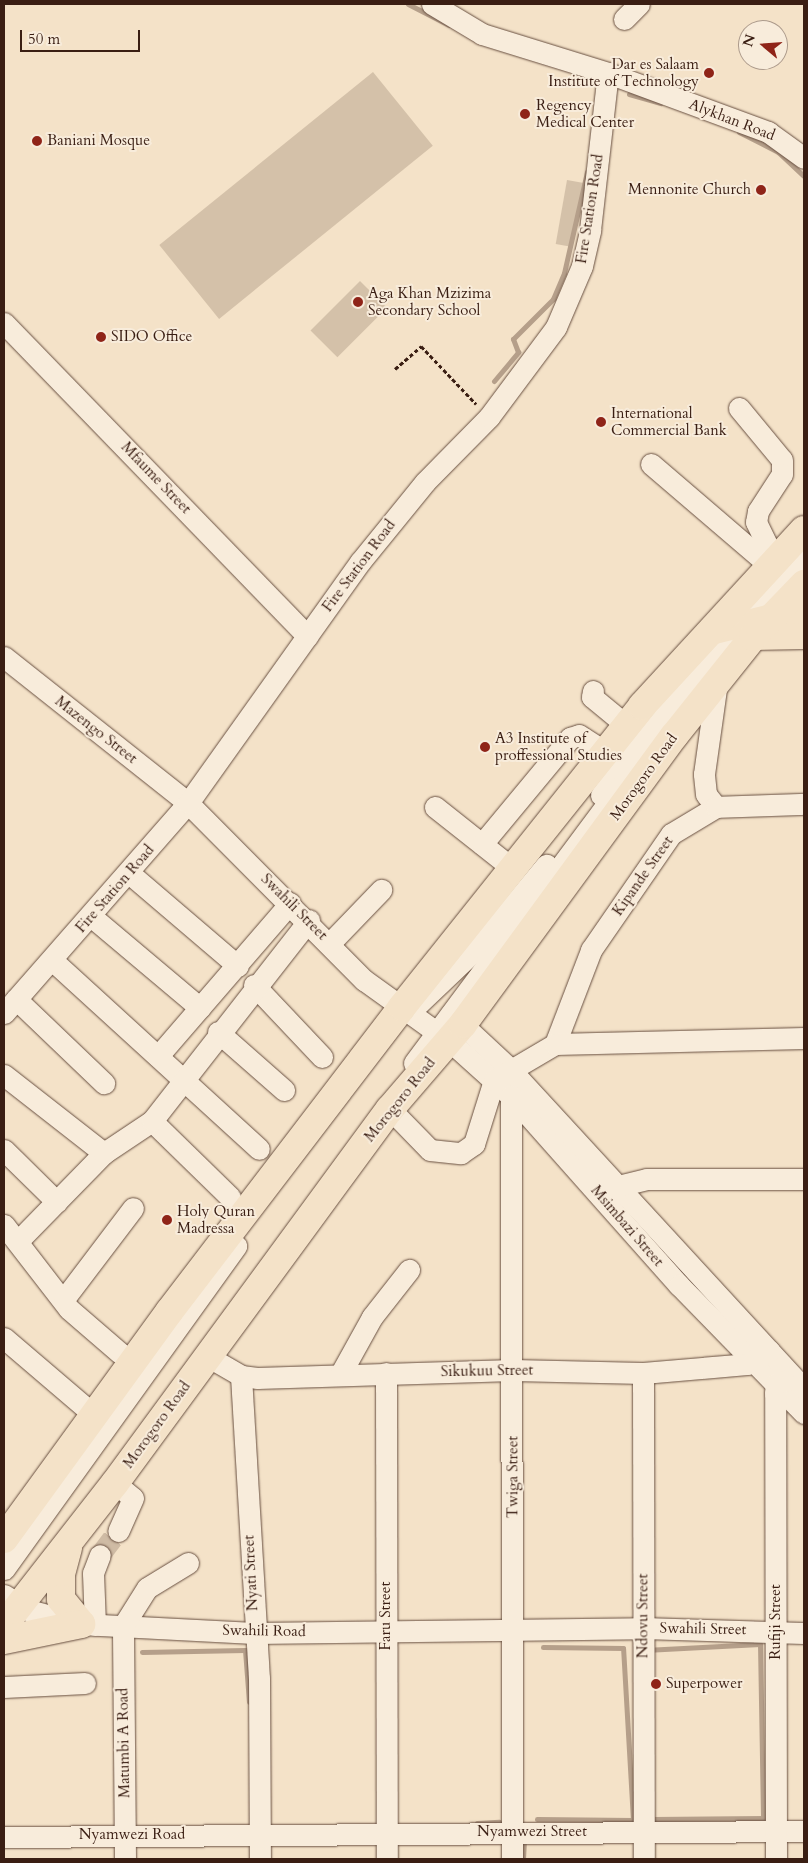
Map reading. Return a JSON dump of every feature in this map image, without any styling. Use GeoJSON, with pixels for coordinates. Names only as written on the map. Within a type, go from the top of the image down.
{"type":"FeatureCollection","features":[{"type":"Feature","properties":{"kind":"highway","name":"Morogoro Road"},"geometry":{"type":"LineString","coordinates":[[4,1540],[93,1414],[409,1010],[512,868],[626,725],[711,632],[771,562],[804,530]]}},
{"type":"Feature","properties":{"kind":"highway","name":"Morogoro Road"},"geometry":{"type":"LineString","coordinates":[[8,1606],[72,1537],[115,1483],[449,1028],[717,680],[755,625],[804,584]]}},
{"type":"Feature","properties":{"kind":"highway"},"geometry":{"type":"LineString","coordinates":[[72,1537],[61,1574],[61,1599],[88,1624]]}},
{"type":"Feature","properties":{"kind":"highway"},"geometry":{"type":"LineString","coordinates":[[4,1640],[88,1624]]}},
{"type":"Feature","properties":{"kind":"main road"},"geometry":{"type":"LineString","coordinates":[[711,632],[804,615]]}},
{"type":"Feature","properties":{"kind":"main road"},"geometry":{"type":"LineString","coordinates":[[755,625],[804,636]]}},
{"type":"Feature","properties":{"kind":"street","name":"Alykhan Road"},"geometry":{"type":"LineString","coordinates":[[432,4],[482,34],[608,73],[768,132],[802,148]]}},
{"type":"Feature","properties":{"kind":"street"},"geometry":{"type":"LineString","coordinates":[[624,19],[639,4]]}},
{"type":"Feature","properties":{"kind":"street","name":"Fire Station Road"},"geometry":{"type":"LineString","coordinates":[[10,1006],[92,917],[188,802],[307,636],[425,482],[489,417],[556,327],[582,266],[608,73]]}},
{"type":"Feature","properties":{"kind":"street","name":"Mfaume Street"},"geometry":{"type":"LineString","coordinates":[[4,323],[307,636]]}},
{"type":"Feature","properties":{"kind":"street"},"geometry":{"type":"LineString","coordinates":[[740,408],[782,460],[782,474],[758,511],[756,522],[771,562]]}},
{"type":"Feature","properties":{"kind":"street"},"geometry":{"type":"LineString","coordinates":[[651,464],[771,562]]}},
{"type":"Feature","properties":{"kind":"street","name":"Morogoro Road"},"geometry":{"type":"LineString","coordinates":[[8,1606],[449,1028],[614,795],[755,625],[804,552]]}},
{"type":"Feature","properties":{"kind":"street","name":"Morogoro Road"},"geometry":{"type":"LineString","coordinates":[[4,1569],[252,1224],[409,1010],[484,939],[804,569]]}},
{"type":"Feature","properties":{"kind":"street","name":"Mazengo Street"},"geometry":{"type":"LineString","coordinates":[[4,656],[188,802]]}},
{"type":"Feature","properties":{"kind":"street"},"geometry":{"type":"LineString","coordinates":[[716,807],[706,794],[704,774],[717,680]]}},
{"type":"Feature","properties":{"kind":"street"},"geometry":{"type":"LineString","coordinates":[[593,691],[592,697],[626,725]]}},
{"type":"Feature","properties":{"kind":"street"},"geometry":{"type":"LineString","coordinates":[[482,844],[570,738],[579,735],[605,752]]}},
{"type":"Feature","properties":{"kind":"street","name":"Swahili Street"},"geometry":{"type":"LineString","coordinates":[[188,802],[308,920],[364,980],[409,1010],[449,1028]]}},
{"type":"Feature","properties":{"kind":"street","name":"Kipande Street"},"geometry":{"type":"LineString","coordinates":[[555,1044],[591,950],[670,834],[716,807],[804,804]]}},
{"type":"Feature","properties":{"kind":"street"},"geometry":{"type":"LineString","coordinates":[[436,807],[512,868]]}},
{"type":"Feature","properties":{"kind":"street"},"geometry":{"type":"LineString","coordinates":[[129,874],[238,966]]}},
{"type":"Feature","properties":{"kind":"street"},"geometry":{"type":"LineString","coordinates":[[330,943],[381,890]]}},
{"type":"Feature","properties":{"kind":"street"},"geometry":{"type":"LineString","coordinates":[[158,1056],[238,966],[290,903]]}},
{"type":"Feature","properties":{"kind":"street"},"geometry":{"type":"LineString","coordinates":[[92,917],[200,1008]]}},
{"type":"Feature","properties":{"kind":"street"},"geometry":{"type":"LineString","coordinates":[[19,1240],[104,1153],[152,1121],[218,1032],[308,920]]}},
{"type":"Feature","properties":{"kind":"street"},"geometry":{"type":"LineString","coordinates":[[52,960],[158,1056],[184,1077],[259,1149]]}},
{"type":"Feature","properties":{"kind":"street"},"geometry":{"type":"LineString","coordinates":[[254,986],[322,1057]]}},
{"type":"Feature","properties":{"kind":"street"},"geometry":{"type":"LineString","coordinates":[[10,1006],[104,1083]]}},
{"type":"Feature","properties":{"kind":"street","name":"Msimbazi Street"},"geometry":{"type":"LineString","coordinates":[[449,1028],[501,1074],[761,1357],[791,1382],[804,1412]]}},
{"type":"Feature","properties":{"kind":"street"},"geometry":{"type":"LineString","coordinates":[[218,1032],[284,1090]]}},
{"type":"Feature","properties":{"kind":"street"},"geometry":{"type":"LineString","coordinates":[[390,1109],[430,1150],[462,1152],[474,1144],[501,1074],[555,1044],[804,1038]]}},
{"type":"Feature","properties":{"kind":"street"},"geometry":{"type":"LineString","coordinates":[[4,1074],[104,1153]]}},
{"type":"Feature","properties":{"kind":"street","name":"Msimbazi Street"},"geometry":{"type":"LineString","coordinates":[[501,1074],[510,1096],[606,1189]]}},
{"type":"Feature","properties":{"kind":"street","name":"Twiga Street"},"geometry":{"type":"LineString","coordinates":[[510,1096],[513,1370],[512,1859]]}},
{"type":"Feature","properties":{"kind":"street"},"geometry":{"type":"LineString","coordinates":[[152,1121],[230,1197]]}},
{"type":"Feature","properties":{"kind":"street"},"geometry":{"type":"LineString","coordinates":[[4,1150],[57,1202]]}},
{"type":"Feature","properties":{"kind":"street"},"geometry":{"type":"LineString","coordinates":[[606,1189],[647,1180],[804,1179]]}},
{"type":"Feature","properties":{"kind":"street"},"geometry":{"type":"LineString","coordinates":[[64,1299],[133,1208]]}},
{"type":"Feature","properties":{"kind":"street"},"geometry":{"type":"LineString","coordinates":[[4,1225],[19,1240],[64,1299],[120,1353]]}},
{"type":"Feature","properties":{"kind":"street"},"geometry":{"type":"LineString","coordinates":[[341,1373],[372,1317],[409,1270]]}},
{"type":"Feature","properties":{"kind":"street"},"geometry":{"type":"LineString","coordinates":[[4,1338],[93,1414]]}},
{"type":"Feature","properties":{"kind":"street"},"geometry":{"type":"LineString","coordinates":[[207,1356],[241,1376]]}},
{"type":"Feature","properties":{"kind":"street","name":"Sikukuu Street"},"geometry":{"type":"LineString","coordinates":[[241,1376],[513,1370],[643,1373],[761,1357]]}},
{"type":"Feature","properties":{"kind":"street","name":"Faru Street"},"geometry":{"type":"LineString","coordinates":[[386,1373],[387,1859]]}},
{"type":"Feature","properties":{"kind":"street","name":"Ndovu Street"},"geometry":{"type":"LineString","coordinates":[[643,1373],[644,1859]]}},
{"type":"Feature","properties":{"kind":"street","name":"Nyati Street"},"geometry":{"type":"LineString","coordinates":[[241,1376],[254,1632],[259,1678],[260,1859]]}},
{"type":"Feature","properties":{"kind":"street"},"geometry":{"type":"LineString","coordinates":[[791,1382],[804,1398]]}},
{"type":"Feature","properties":{"kind":"street"},"geometry":{"type":"LineString","coordinates":[[791,1382],[804,1406]]}},
{"type":"Feature","properties":{"kind":"street","name":"Rufiji Street"},"geometry":{"type":"LineString","coordinates":[[776,1859],[776,1631],[791,1382]]}},
{"type":"Feature","properties":{"kind":"street"},"geometry":{"type":"LineString","coordinates":[[115,1483],[134,1498],[118,1531]]}},
{"type":"Feature","properties":{"kind":"street"},"geometry":{"type":"LineString","coordinates":[[88,1624],[93,1573],[100,1555]]}},
{"type":"Feature","properties":{"kind":"street"},"geometry":{"type":"LineString","coordinates":[[123,1626],[147,1588],[188,1562]]}},
{"type":"Feature","properties":{"kind":"street","name":"Swahili Road"},"geometry":{"type":"LineString","coordinates":[[8,1606],[88,1624],[254,1632],[512,1628]]}},
{"type":"Feature","properties":{"kind":"street","name":"Matumbi A Road"},"geometry":{"type":"LineString","coordinates":[[123,1626],[126,1859]]}},
{"type":"Feature","properties":{"kind":"street","name":"Swahili Street"},"geometry":{"type":"LineString","coordinates":[[512,1628],[643,1628],[776,1631],[804,1634]]}},
{"type":"Feature","properties":{"kind":"street"},"geometry":{"type":"LineString","coordinates":[[4,1687],[85,1683]]}},
{"type":"Feature","properties":{"kind":"street","name":"Nyamwezi Street"},"geometry":{"type":"LineString","coordinates":[[261,1836],[386,1833],[804,1831]]}},
{"type":"Feature","properties":{"kind":"street","name":"Nyamwezi Road"},"geometry":{"type":"LineString","coordinates":[[4,1837],[125,1833],[261,1836]]}},
{"type":"Feature","properties":{"kind":"path"},"geometry":{"type":"LineString","coordinates":[[396,369],[421,346],[489,417]]}},
{"type":"Feature","properties":{"kind":"shaded area"},"geometry":{"type":"Polygon","coordinates":[[[373,72],[433,146],[219,319],[159,245],[373,72]]]}},
{"type":"Feature","properties":{"kind":"shaded area"},"geometry":{"type":"Polygon","coordinates":[[[567,180],[584,183],[572,247],[556,244],[567,180]]]}},
{"type":"Feature","properties":{"kind":"shaded area"},"geometry":{"type":"Polygon","coordinates":[[[360,281],[387,308],[337,357],[311,330],[360,281]]]}},
{"type":"Feature","properties":{"kind":"waterway"},"geometry":{"type":"LineString","coordinates":[[408,4],[449,25]]}},
{"type":"Feature","properties":{"kind":"waterway"},"geometry":{"type":"LineString","coordinates":[[629,94],[661,103]]}},
{"type":"Feature","properties":{"kind":"waterway"},"geometry":{"type":"LineString","coordinates":[[739,132],[778,152],[804,176]]}},
{"type":"Feature","properties":{"kind":"waterway"},"geometry":{"type":"LineString","coordinates":[[494,381],[518,352],[513,339],[553,299],[564,273],[587,172]]}},
{"type":"Feature","properties":{"kind":"waterway"},"geometry":{"type":"LineString","coordinates":[[760,1644],[763,1818],[652,1819],[645,1650],[760,1644]]}},
{"type":"Feature","properties":{"kind":"waterway"},"geometry":{"type":"LineString","coordinates":[[537,1819],[633,1820],[623,1648],[543,1647]]}},
{"type":"Feature","properties":{"kind":"waterway"},"geometry":{"type":"LineString","coordinates":[[142,1652],[245,1650],[249,1702]]}},
{"type":"Feature","properties":{"kind":"waterway"},"geometry":{"type":"LineString","coordinates":[[477,1823],[499,1822]]}},
{"type":"Feature","properties":{"kind":"waterway"},"geometry":{"type":"LineString","coordinates":[[523,1859],[524,1837]]}},
{"type":"Feature","properties":{"kind":"tunnel"},"geometry":{"type":"LineString","coordinates":[[100,1555],[118,1531]]}},
{"type":"Feature","properties":{"kind":"place","name":"Dar es Salaam Institute of Technology"},"geometry":{"type":"Point","coordinates":[709,73]}},
{"type":"Feature","properties":{"kind":"place","name":"Regency Medical Center"},"geometry":{"type":"Point","coordinates":[525,114]}},
{"type":"Feature","properties":{"kind":"place","name":"Baniani Mosque"},"geometry":{"type":"Point","coordinates":[37,141]}},
{"type":"Feature","properties":{"kind":"place","name":"Mennonite Church"},"geometry":{"type":"Point","coordinates":[761,190]}},
{"type":"Feature","properties":{"kind":"place","name":"Aga Khan Mzizima Secondary School"},"geometry":{"type":"Point","coordinates":[358,302]}},
{"type":"Feature","properties":{"kind":"place","name":"SIDO Office"},"geometry":{"type":"Point","coordinates":[101,337]}},
{"type":"Feature","properties":{"kind":"place","name":"International Commercial Bank"},"geometry":{"type":"Point","coordinates":[601,422]}},
{"type":"Feature","properties":{"kind":"place","name":"A3 Institute of proffessional Studies"},"geometry":{"type":"Point","coordinates":[485,747]}},
{"type":"Feature","properties":{"kind":"place","name":"Holy Quran Madressa"},"geometry":{"type":"Point","coordinates":[167,1220]}},
{"type":"Feature","properties":{"kind":"place","name":"Superpower"},"geometry":{"type":"Point","coordinates":[656,1684]}}]}
